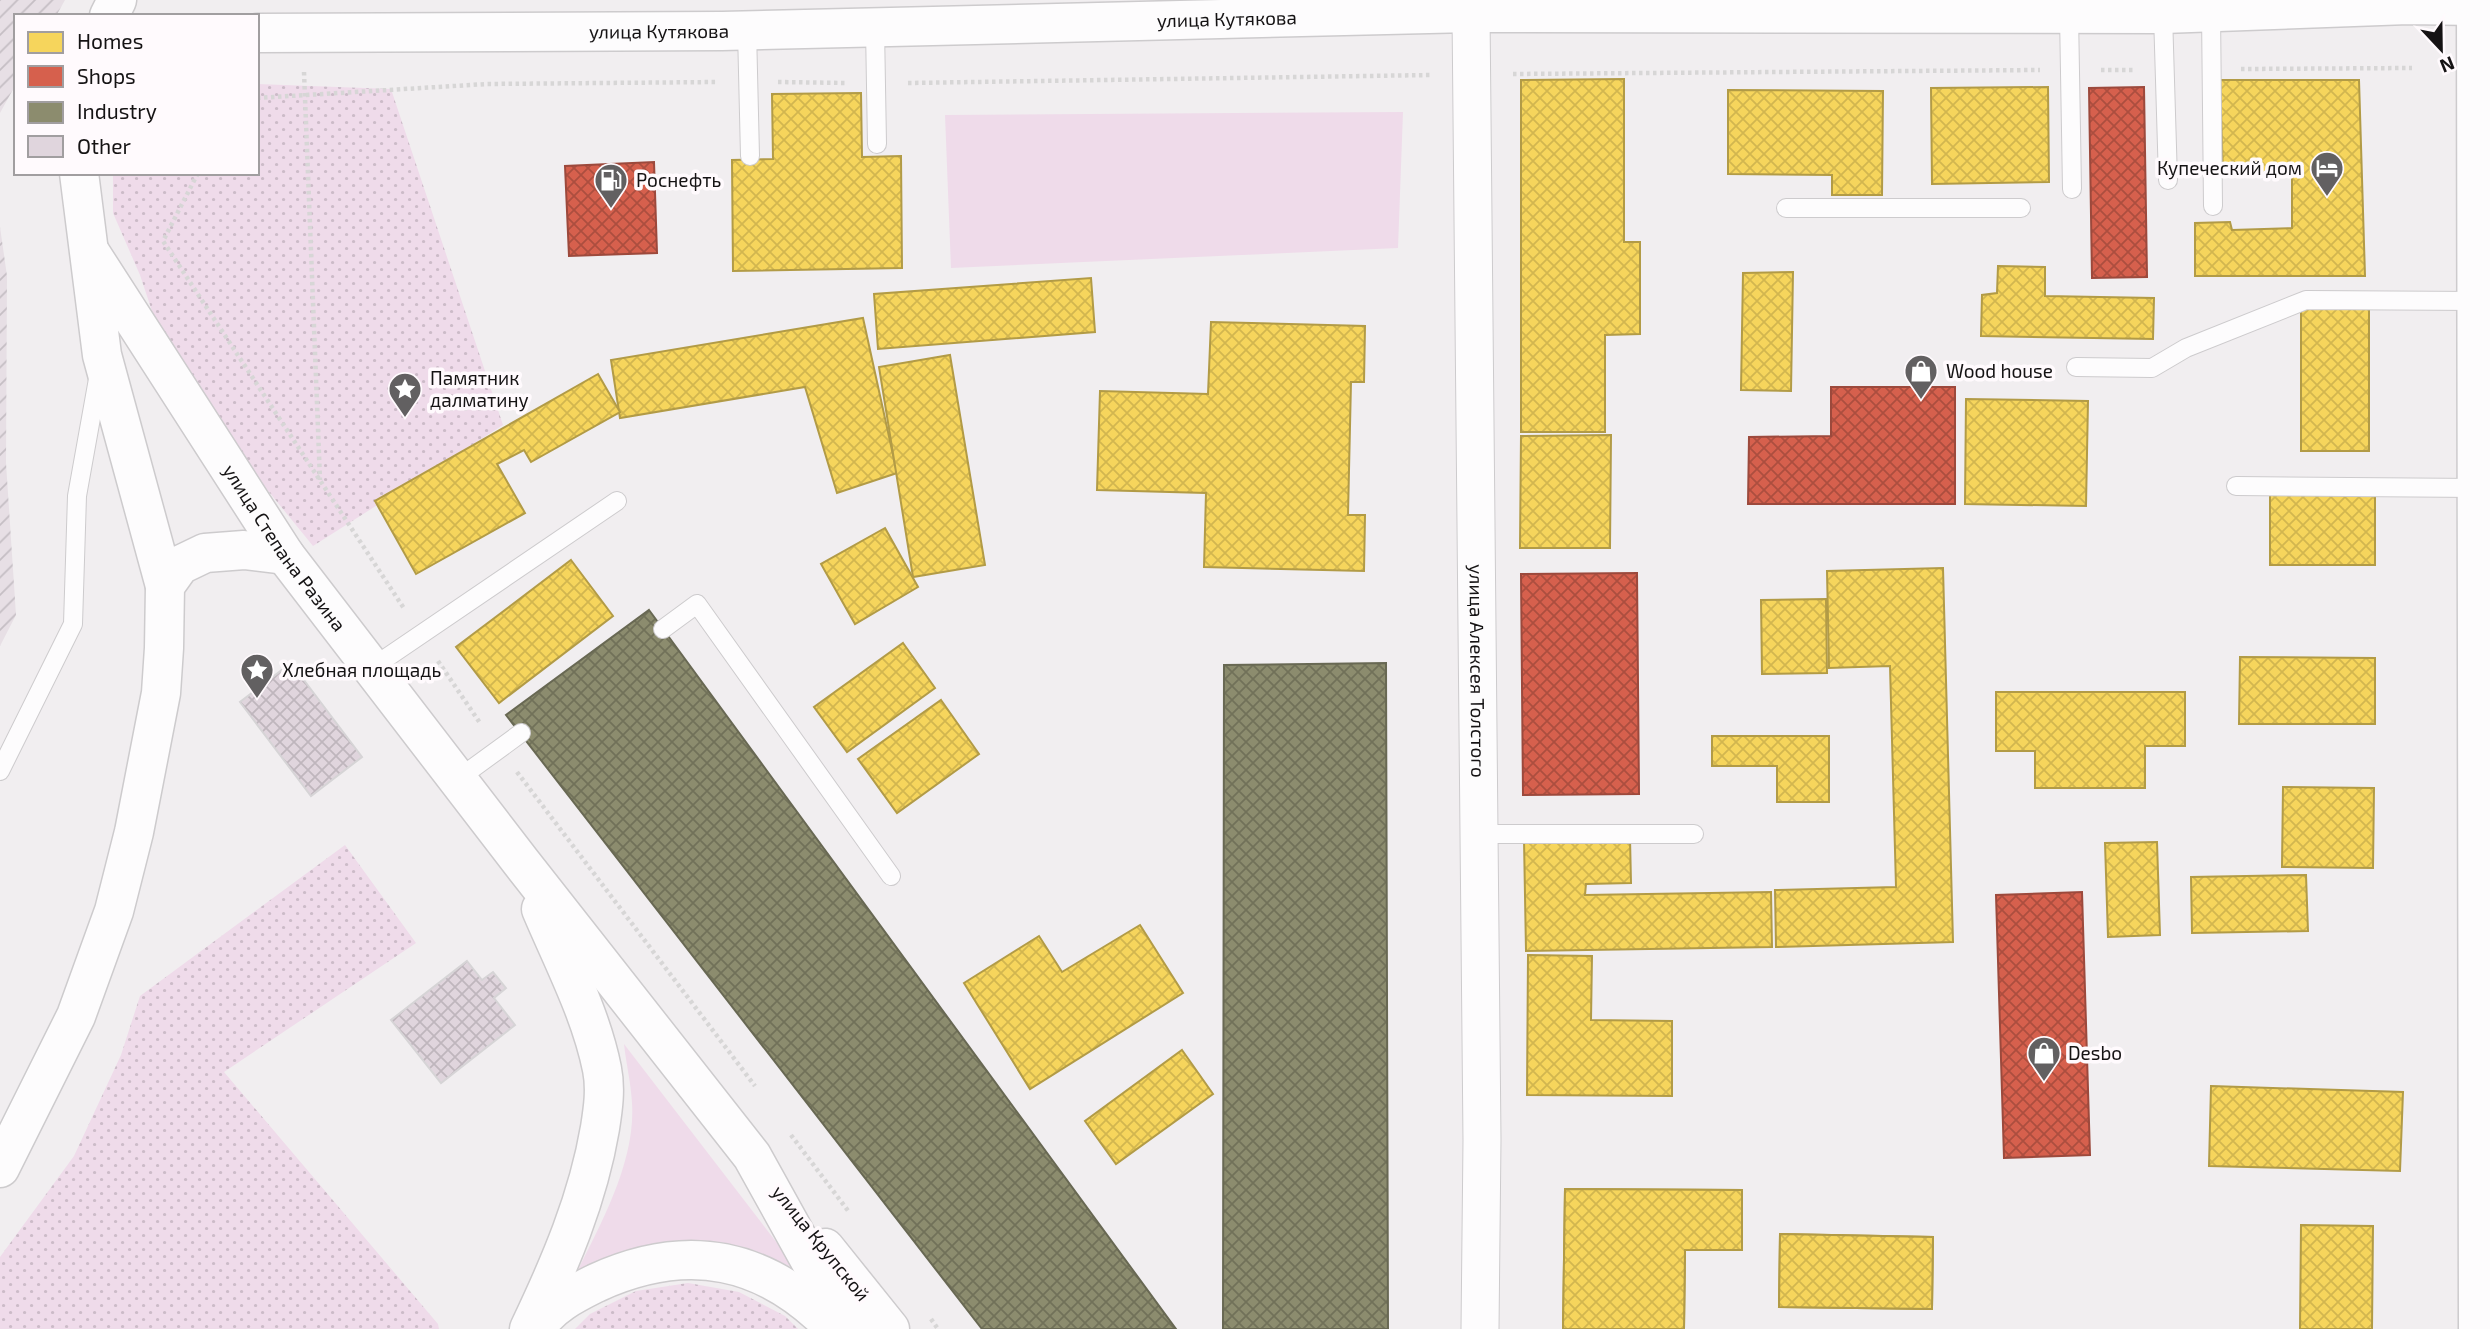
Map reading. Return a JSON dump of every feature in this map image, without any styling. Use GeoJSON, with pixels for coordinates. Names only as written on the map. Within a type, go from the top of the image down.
{"type":"FeatureCollection","features":[{"type":"Feature","properties":{"kind":"main road","name":"улица Кутякова"},"geometry":{"type":"LineString","coordinates":[[259,33],[875,28],[1471,13],[2163,14],[2481,4]]}},
{"type":"Feature","properties":{"kind":"main road"},"geometry":{"type":"LineString","coordinates":[[2479,1329],[2477,301],[2481,4]]}},
{"type":"Feature","properties":{"kind":"main road"},"geometry":{"type":"LineString","coordinates":[[0,1168],[76,1016],[114,911],[134,832],[160,693],[164,648],[165,586],[102,355],[79,175]]}},
{"type":"Feature","properties":{"kind":"main road","name":"улица Степана Разина"},"geometry":{"type":"LineString","coordinates":[[90,252],[285,555],[521,862]]}},
{"type":"Feature","properties":{"kind":"main road"},"geometry":{"type":"LineString","coordinates":[[165,586],[180,565],[205,553],[244,550],[285,555]]}},
{"type":"Feature","properties":{"kind":"main road"},"geometry":{"type":"LineString","coordinates":[[521,862],[752,1156],[848,1329]]}},
{"type":"Feature","properties":{"kind":"main road"},"geometry":{"type":"LineString","coordinates":[[521,862],[571,978],[590,1030],[602,1070],[604,1101],[595,1157],[577,1218],[529,1329]]}},
{"type":"Feature","properties":{"kind":"main road","name":"улица Крупской"},"geometry":{"type":"LineString","coordinates":[[752,1156],[890,1329]]}},
{"type":"Feature","properties":{"kind":"main road"},"geometry":{"type":"LineString","coordinates":[[536,1329],[566,1297],[642,1265],[681,1260],[720,1262],[758,1273],[794,1291],[835,1329]]}},
{"type":"Feature","properties":{"kind":"street","name":"улица Алексея Толстого"},"geometry":{"type":"LineString","coordinates":[[1471,13],[1482,1140],[1480,1329]]}},
{"type":"Feature","properties":{"kind":"lane"},"geometry":{"type":"LineString","coordinates":[[2211,12],[2213,206]]}},
{"type":"Feature","properties":{"kind":"lane"},"geometry":{"type":"LineString","coordinates":[[2069,14],[2072,189]]}},
{"type":"Feature","properties":{"kind":"lane"},"geometry":{"type":"LineString","coordinates":[[2163,14],[2168,180]]}},
{"type":"Feature","properties":{"kind":"lane"},"geometry":{"type":"LineString","coordinates":[[875,28],[877,144]]}},
{"type":"Feature","properties":{"kind":"lane"},"geometry":{"type":"LineString","coordinates":[[747,30],[750,156]]}},
{"type":"Feature","properties":{"kind":"lane"},"geometry":{"type":"LineString","coordinates":[[1786,208],[2021,208]]}},
{"type":"Feature","properties":{"kind":"lane"},"geometry":{"type":"LineString","coordinates":[[2076,367],[2152,368],[2186,348],[2306,300],[2477,301]]}},
{"type":"Feature","properties":{"kind":"lane"},"geometry":{"type":"LineString","coordinates":[[0,771],[73,624],[77,496],[102,355]]}},
{"type":"Feature","properties":{"kind":"lane"},"geometry":{"type":"LineString","coordinates":[[2236,486],[2477,488]]}},
{"type":"Feature","properties":{"kind":"lane"},"geometry":{"type":"LineString","coordinates":[[373,667],[617,501]]}},
{"type":"Feature","properties":{"kind":"lane"},"geometry":{"type":"LineString","coordinates":[[663,629],[697,604],[891,876]]}},
{"type":"Feature","properties":{"kind":"lane"},"geometry":{"type":"LineString","coordinates":[[458,779],[521,733]]}},
{"type":"Feature","properties":{"kind":"lane"},"geometry":{"type":"LineString","coordinates":[[1478,834],[1694,834]]}},
{"type":"Feature","properties":{"kind":"path"},"geometry":{"type":"LineString","coordinates":[[301,33],[306,95],[320,481]]}},
{"type":"Feature","properties":{"kind":"path"},"geometry":{"type":"LineString","coordinates":[[2212,69],[2412,68]]}},
{"type":"Feature","properties":{"kind":"path"},"geometry":{"type":"LineString","coordinates":[[259,98],[487,84],[876,83],[2166,70]]}},
{"type":"Feature","properties":{"kind":"shaded area"},"geometry":{"type":"Polygon","coordinates":[[[0,0],[65,0],[57,14],[14,14],[14,88],[0,113],[0,0]]]}},
{"type":"Feature","properties":{"kind":"shaded area"},"geometry":{"type":"Polygon","coordinates":[[[259,84],[391,89],[503,425],[313,546],[252,471],[161,338],[140,275],[113,213],[113,175],[259,175],[259,84]]]}},
{"type":"Feature","properties":{"kind":"shaded area"},"geometry":{"type":"Polygon","coordinates":[[[1403,112],[1398,248],[951,268],[945,115],[1403,112]]]}},
{"type":"Feature","properties":{"kind":"shaded area"},"geometry":{"type":"Polygon","coordinates":[[[0,227],[7,276],[6,463],[16,615],[0,646],[0,227]]]}},
{"type":"Feature","properties":{"kind":"shaded area"},"geometry":{"type":"Polygon","coordinates":[[[345,845],[416,943],[224,1072],[438,1324],[439,1329],[0,1329],[0,1257],[74,1156],[121,1055],[140,996],[345,845]]]}},
{"type":"Feature","properties":{"kind":"shaded area"},"geometry":{"type":"Polygon","coordinates":[[[624,1044],[797,1269],[767,1257],[573,1280],[614,1194],[628,1149],[632,1103],[624,1044]]]}},
{"type":"Feature","properties":{"kind":"shaded area"},"geometry":{"type":"Polygon","coordinates":[[[688,1283],[739,1292],[785,1316],[798,1329],[575,1329],[590,1314],[636,1291],[688,1283]]]}},
{"type":"Feature","properties":{"kind":"building: Homes"},"geometry":{"type":"Polygon","coordinates":[[[1624,79],[1624,242],[1640,242],[1640,334],[1605,335],[1605,432],[1521,432],[1521,80],[1624,79]]]}},
{"type":"Feature","properties":{"kind":"building: Homes","name":"Купеческий дом"},"geometry":{"type":"Polygon","coordinates":[[[2220,80],[2359,80],[2365,276],[2195,276],[2195,223],[2230,222],[2232,230],[2292,228],[2292,173],[2223,175],[2220,80]]]}},
{"type":"Feature","properties":{"kind":"building: Homes"},"geometry":{"type":"Polygon","coordinates":[[[2048,87],[2049,182],[1932,184],[1931,88],[2048,87]]]}},
{"type":"Feature","properties":{"kind":"building: Homes"},"geometry":{"type":"Polygon","coordinates":[[[1728,90],[1883,91],[1882,195],[1832,195],[1832,175],[1728,174],[1728,90]]]}},
{"type":"Feature","properties":{"kind":"building: Homes"},"geometry":{"type":"Polygon","coordinates":[[[861,93],[862,157],[901,156],[902,268],[733,271],[732,160],[773,159],[772,94],[861,93]]]}},
{"type":"Feature","properties":{"kind":"building: Homes"},"geometry":{"type":"Polygon","coordinates":[[[1998,266],[2045,267],[2045,296],[2154,298],[2153,339],[1981,336],[1982,295],[1997,293],[1998,266]]]}},
{"type":"Feature","properties":{"kind":"building: Homes"},"geometry":{"type":"Polygon","coordinates":[[[1793,272],[1791,391],[1741,390],[1743,273],[1793,272]]]}},
{"type":"Feature","properties":{"kind":"building: Homes"},"geometry":{"type":"Polygon","coordinates":[[[1091,278],[1095,332],[878,349],[874,294],[1091,278]]]}},
{"type":"Feature","properties":{"kind":"building: Homes"},"geometry":{"type":"Polygon","coordinates":[[[2369,305],[2369,451],[2301,451],[2301,306],[2369,305]]]}},
{"type":"Feature","properties":{"kind":"building: Homes"},"geometry":{"type":"Polygon","coordinates":[[[863,318],[897,473],[837,493],[805,387],[620,418],[611,360],[863,318]]]}},
{"type":"Feature","properties":{"kind":"building: Homes"},"geometry":{"type":"Polygon","coordinates":[[[1211,322],[1365,326],[1364,382],[1351,382],[1348,515],[1365,515],[1364,571],[1204,567],[1206,493],[1097,490],[1100,391],[1208,394],[1211,322]]]}},
{"type":"Feature","properties":{"kind":"building: Homes"},"geometry":{"type":"Polygon","coordinates":[[[950,355],[985,565],[913,577],[879,367],[950,355]]]}},
{"type":"Feature","properties":{"kind":"building: Homes"},"geometry":{"type":"Polygon","coordinates":[[[598,374],[620,412],[531,462],[524,450],[497,464],[525,513],[416,574],[375,501],[598,374]]]}},
{"type":"Feature","properties":{"kind":"building: Homes"},"geometry":{"type":"Polygon","coordinates":[[[1966,399],[2088,401],[2086,506],[1965,504],[1966,399]]]}},
{"type":"Feature","properties":{"kind":"building: Homes"},"geometry":{"type":"Polygon","coordinates":[[[1611,435],[1610,548],[1520,548],[1521,436],[1611,435]]]}},
{"type":"Feature","properties":{"kind":"building: Homes"},"geometry":{"type":"Polygon","coordinates":[[[2270,493],[2375,493],[2375,565],[2270,565],[2270,493]]]}},
{"type":"Feature","properties":{"kind":"building: Homes"},"geometry":{"type":"Polygon","coordinates":[[[885,528],[918,587],[855,624],[821,564],[885,528]]]}},
{"type":"Feature","properties":{"kind":"building: Homes"},"geometry":{"type":"Polygon","coordinates":[[[571,560],[613,616],[499,703],[456,647],[571,560]]]}},
{"type":"Feature","properties":{"kind":"building: Homes"},"geometry":{"type":"Polygon","coordinates":[[[1943,568],[1953,942],[1776,947],[1775,890],[1896,887],[1890,666],[1829,668],[1827,571],[1943,568]]]}},
{"type":"Feature","properties":{"kind":"building: Homes"},"geometry":{"type":"Polygon","coordinates":[[[1826,599],[1827,673],[1762,674],[1761,600],[1826,599]]]}},
{"type":"Feature","properties":{"kind":"building: Homes"},"geometry":{"type":"Polygon","coordinates":[[[903,643],[935,688],[847,752],[814,707],[903,643]]]}},
{"type":"Feature","properties":{"kind":"building: Homes"},"geometry":{"type":"Polygon","coordinates":[[[2240,657],[2375,658],[2375,724],[2239,724],[2240,657]]]}},
{"type":"Feature","properties":{"kind":"building: Homes"},"geometry":{"type":"Polygon","coordinates":[[[1996,692],[2185,692],[2185,746],[2145,746],[2145,788],[2035,788],[2035,751],[1996,751],[1996,692]]]}},
{"type":"Feature","properties":{"kind":"building: Homes"},"geometry":{"type":"Polygon","coordinates":[[[941,700],[979,754],[897,813],[858,759],[941,700]]]}},
{"type":"Feature","properties":{"kind":"building: Homes"},"geometry":{"type":"Polygon","coordinates":[[[1712,736],[1829,736],[1829,802],[1777,802],[1777,766],[1712,766],[1712,736]]]}},
{"type":"Feature","properties":{"kind":"building: Homes"},"geometry":{"type":"Polygon","coordinates":[[[2283,787],[2374,788],[2373,868],[2282,867],[2283,787]]]}},
{"type":"Feature","properties":{"kind":"building: Homes"},"geometry":{"type":"Polygon","coordinates":[[[1630,838],[1631,883],[1586,884],[1585,895],[1771,892],[1772,947],[1526,951],[1524,840],[1630,838]]]}},
{"type":"Feature","properties":{"kind":"building: Homes"},"geometry":{"type":"Polygon","coordinates":[[[2157,842],[2160,935],[2108,937],[2105,843],[2157,842]]]}},
{"type":"Feature","properties":{"kind":"building: Homes"},"geometry":{"type":"Polygon","coordinates":[[[2306,875],[2308,931],[2192,933],[2191,877],[2306,875]]]}},
{"type":"Feature","properties":{"kind":"building: Homes"},"geometry":{"type":"Polygon","coordinates":[[[1140,925],[1183,993],[1030,1089],[964,983],[1039,936],[1062,972],[1140,925]]]}},
{"type":"Feature","properties":{"kind":"building: Homes"},"geometry":{"type":"Polygon","coordinates":[[[1528,955],[1592,956],[1591,1020],[1672,1021],[1672,1096],[1527,1095],[1528,955]]]}},
{"type":"Feature","properties":{"kind":"building: Homes"},"geometry":{"type":"Polygon","coordinates":[[[1182,1050],[1213,1094],[1116,1164],[1085,1121],[1182,1050]]]}},
{"type":"Feature","properties":{"kind":"building: Homes"},"geometry":{"type":"Polygon","coordinates":[[[2211,1086],[2403,1092],[2400,1171],[2209,1166],[2211,1086]]]}},
{"type":"Feature","properties":{"kind":"building: Homes"},"geometry":{"type":"Polygon","coordinates":[[[1565,1189],[1742,1190],[1742,1250],[1685,1250],[1684,1329],[1563,1329],[1565,1189]]]}},
{"type":"Feature","properties":{"kind":"building: Homes"},"geometry":{"type":"Polygon","coordinates":[[[1565,1189],[1742,1190],[1742,1250],[1685,1250],[1684,1329],[1563,1329],[1565,1189]]]}},
{"type":"Feature","properties":{"kind":"building: Homes"},"geometry":{"type":"Polygon","coordinates":[[[2301,1225],[2373,1226],[2372,1329],[2300,1329],[2301,1225]]]}},
{"type":"Feature","properties":{"kind":"building: Homes"},"geometry":{"type":"Polygon","coordinates":[[[1780,1234],[1933,1237],[1932,1309],[1779,1307],[1780,1234]]]}},
{"type":"Feature","properties":{"kind":"building: Homes"},"geometry":{"type":"Polygon","coordinates":[[[1780,1234],[1933,1237],[1932,1309],[1779,1307],[1780,1234]]]}},
{"type":"Feature","properties":{"kind":"building: Shops"},"geometry":{"type":"Polygon","coordinates":[[[2144,87],[2147,277],[2092,278],[2089,88],[2144,87]]]}},
{"type":"Feature","properties":{"kind":"building: Shops","name":"Роснефть"},"geometry":{"type":"Polygon","coordinates":[[[654,162],[657,253],[569,256],[565,166],[654,162]]]}},
{"type":"Feature","properties":{"kind":"building: Shops"},"geometry":{"type":"Polygon","coordinates":[[[1831,387],[1955,387],[1955,504],[1748,504],[1749,437],[1831,436],[1831,387]]]}},
{"type":"Feature","properties":{"kind":"building: Shops"},"geometry":{"type":"Polygon","coordinates":[[[1637,573],[1639,794],[1523,795],[1521,574],[1637,573]]]}},
{"type":"Feature","properties":{"kind":"building: Shops"},"geometry":{"type":"Polygon","coordinates":[[[2082,892],[2090,1155],[2004,1158],[1996,895],[2082,892]]]}},
{"type":"Feature","properties":{"kind":"building: Industry"},"geometry":{"type":"Polygon","coordinates":[[[649,610],[1176,1329],[982,1329],[506,715],[649,610]]]}},
{"type":"Feature","properties":{"kind":"building: Industry"},"geometry":{"type":"Polygon","coordinates":[[[1386,663],[1388,1329],[1223,1329],[1224,665],[1386,663]]]}},
{"type":"Feature","properties":{"kind":"building: Other"},"geometry":{"type":"Polygon","coordinates":[[[291,663],[362,757],[311,796],[240,702],[291,663]]]}},
{"type":"Feature","properties":{"kind":"building: Other"},"geometry":{"type":"Polygon","coordinates":[[[467,961],[482,980],[493,972],[506,988],[494,998],[515,1025],[441,1083],[391,1020],[467,961]]]}},
{"type":"Feature","properties":{"kind":"place","name":"Купеческий дом"},"geometry":{"type":"Point","coordinates":[2327,198]}},
{"type":"Feature","properties":{"kind":"place","name":"Роснефть"},"geometry":{"type":"Point","coordinates":[611,210]}},
{"type":"Feature","properties":{"kind":"place","name":"Wood house"},"geometry":{"type":"Point","coordinates":[1921,401]}},
{"type":"Feature","properties":{"kind":"place","name":"Памятник далматину"},"geometry":{"type":"Point","coordinates":[405,419]}},
{"type":"Feature","properties":{"kind":"place","name":"Хлебная площадь"},"geometry":{"type":"Point","coordinates":[257,700]}},
{"type":"Feature","properties":{"kind":"place","name":"Desbo"},"geometry":{"type":"Point","coordinates":[2044,1083]}}]}
